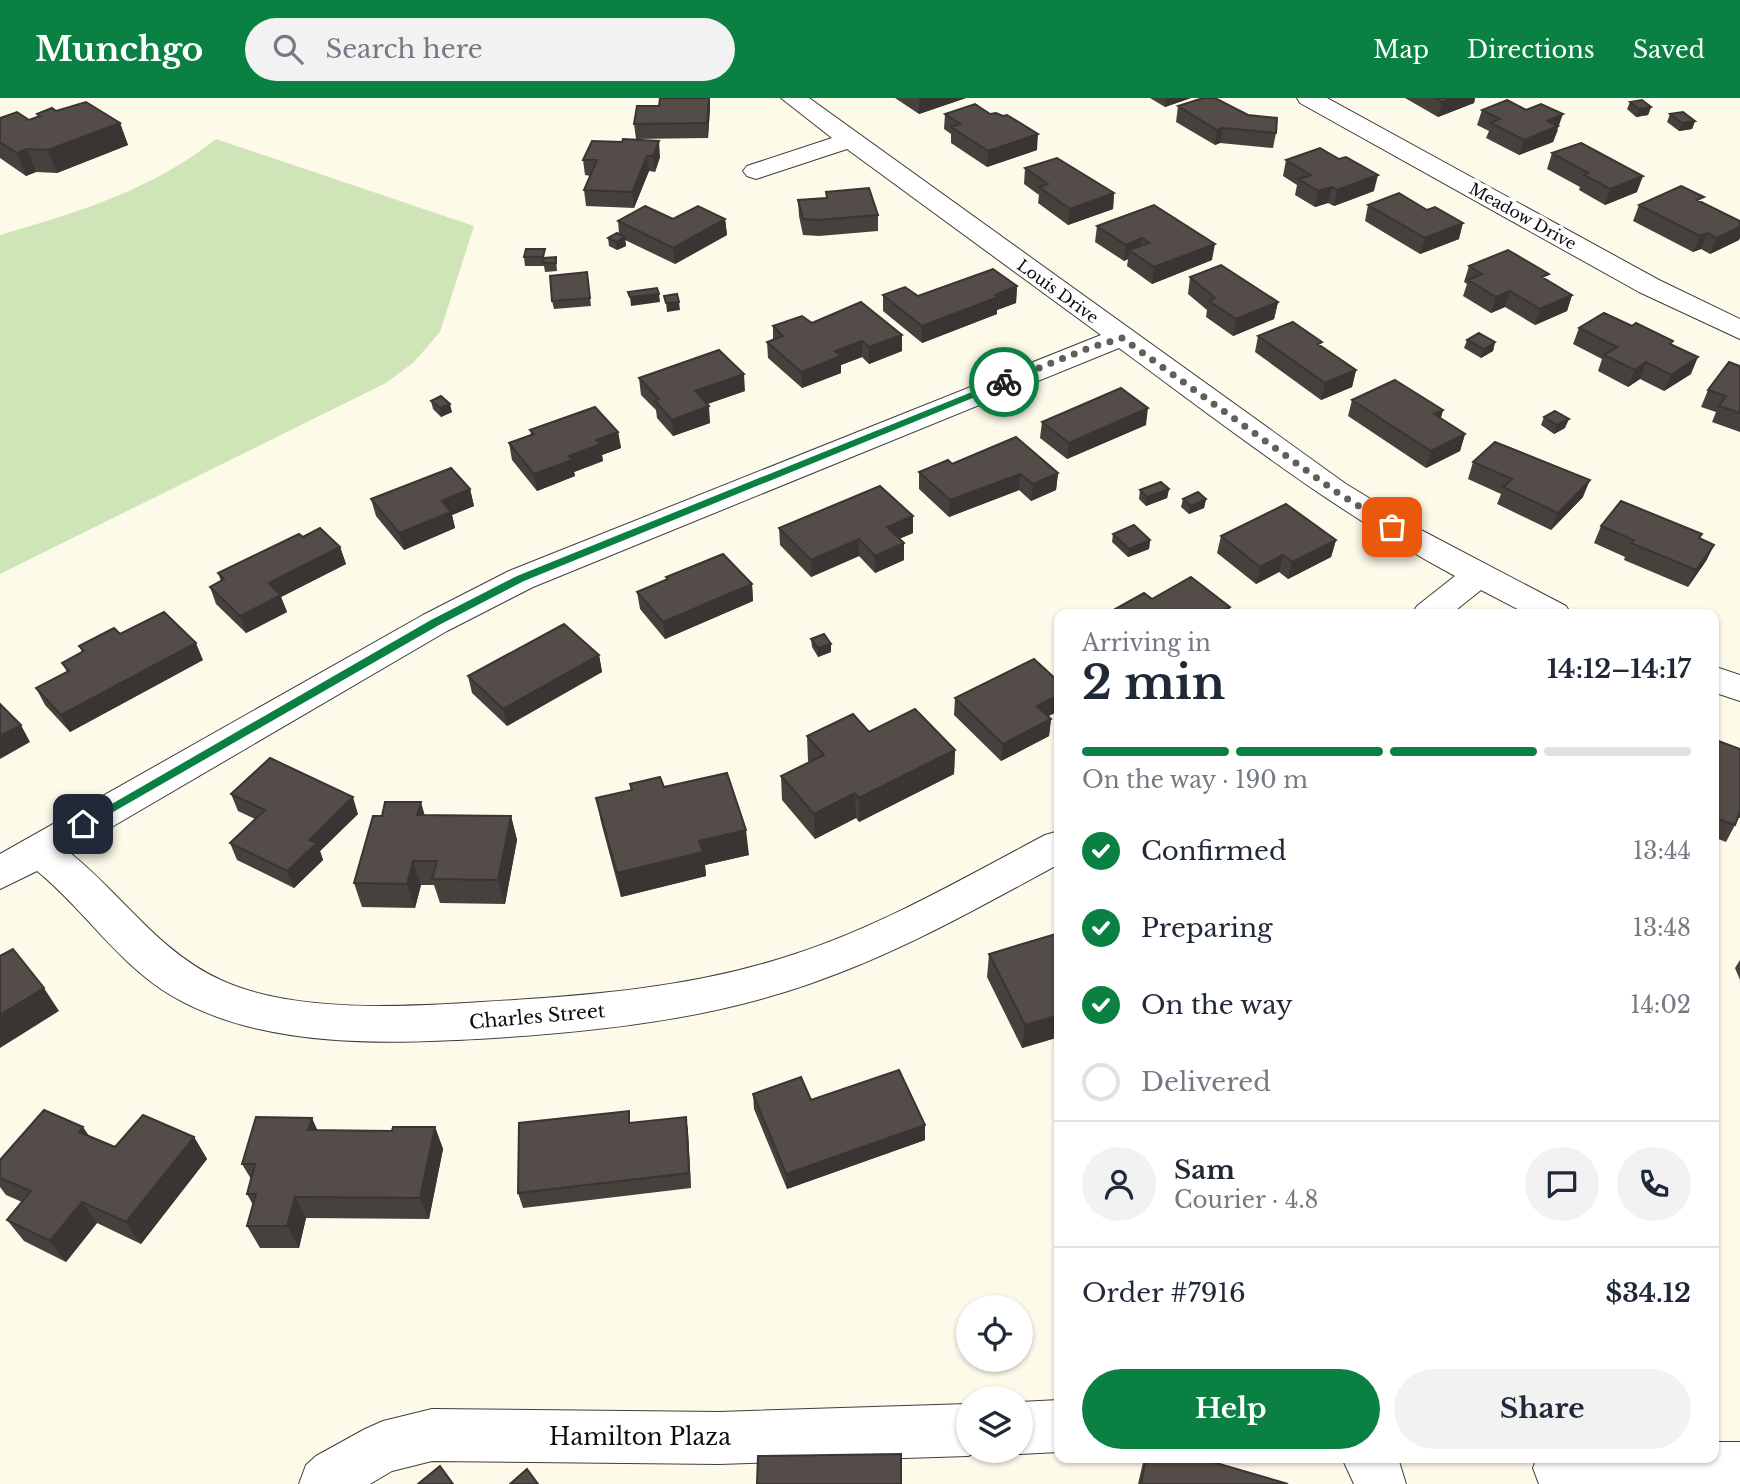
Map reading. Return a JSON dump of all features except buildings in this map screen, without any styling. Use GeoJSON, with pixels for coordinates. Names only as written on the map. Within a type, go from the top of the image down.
{"type":"FeatureCollection","features":[{"type":"Feature","properties":{"kind":"street","name":"Louis Drive"},"geometry":{"type":"LineString","coordinates":[[793,98],[1335,491],[1411,539],[1544,609]]}},
{"type":"Feature","properties":{"kind":"street","name":"Meadow Drive"},"geometry":{"type":"LineString","coordinates":[[1309,98],[1649,286],[1740,330]]}},
{"type":"Feature","properties":{"kind":"street"},"geometry":{"type":"LineString","coordinates":[[756,171],[849,140]]}},
{"type":"Feature","properties":{"kind":"street"},"geometry":{"type":"LineString","coordinates":[[0,873],[126,798],[435,623],[521,579],[1089,348],[1122,338]]}},
{"type":"Feature","properties":{"kind":"street"},"geometry":{"type":"LineString","coordinates":[[1435,609],[1477,576]]}},
{"type":"Feature","properties":{"kind":"street"},"geometry":{"type":"LineString","coordinates":[[1719,682],[1740,688]]}},
{"type":"Feature","properties":{"kind":"street","name":"Charles Street"},"geometry":{"type":"LineString","coordinates":[[39,850],[66,869],[149,958],[176,977],[213,996],[263,1011],[316,1019],[384,1023],[563,1015],[656,1005],[736,988],[798,971],[896,932],[1054,849]]}},
{"type":"Feature","properties":{"kind":"street"},"geometry":{"type":"LineString","coordinates":[[1033,1427],[1054,1426]]}},
{"type":"Feature","properties":{"kind":"street","name":"Hamilton Plaza"},"geometry":{"type":"LineString","coordinates":[[325,1484],[335,1475],[383,1447],[432,1434],[719,1438],[956,1430]]}},
{"type":"Feature","properties":{"kind":"street"},"geometry":{"type":"LineString","coordinates":[[1372,1463],[1380,1484]]}},
{"type":"Feature","properties":{"kind":"street"},"geometry":{"type":"LineString","coordinates":[[1559,1468],[1740,1468]]}},
{"type":"Feature","properties":{"kind":"green space"},"geometry":{"type":"Polygon","coordinates":[[[216,139],[474,226],[440,332],[414,362],[386,383],[0,574],[0,235],[57,218],[140,186],[192,157],[216,139]]]}},
{"type":"Feature","properties":{"kind":"way so far"},"geometry":{"type":"LineString","coordinates":[[1004,382],[1089,348],[1122,338],[1335,491],[1392,527]]}},
{"type":"Feature","properties":{"kind":"route"},"geometry":{"type":"LineString","coordinates":[[83,824],[435,623],[521,579],[1004,382]]}}]}
